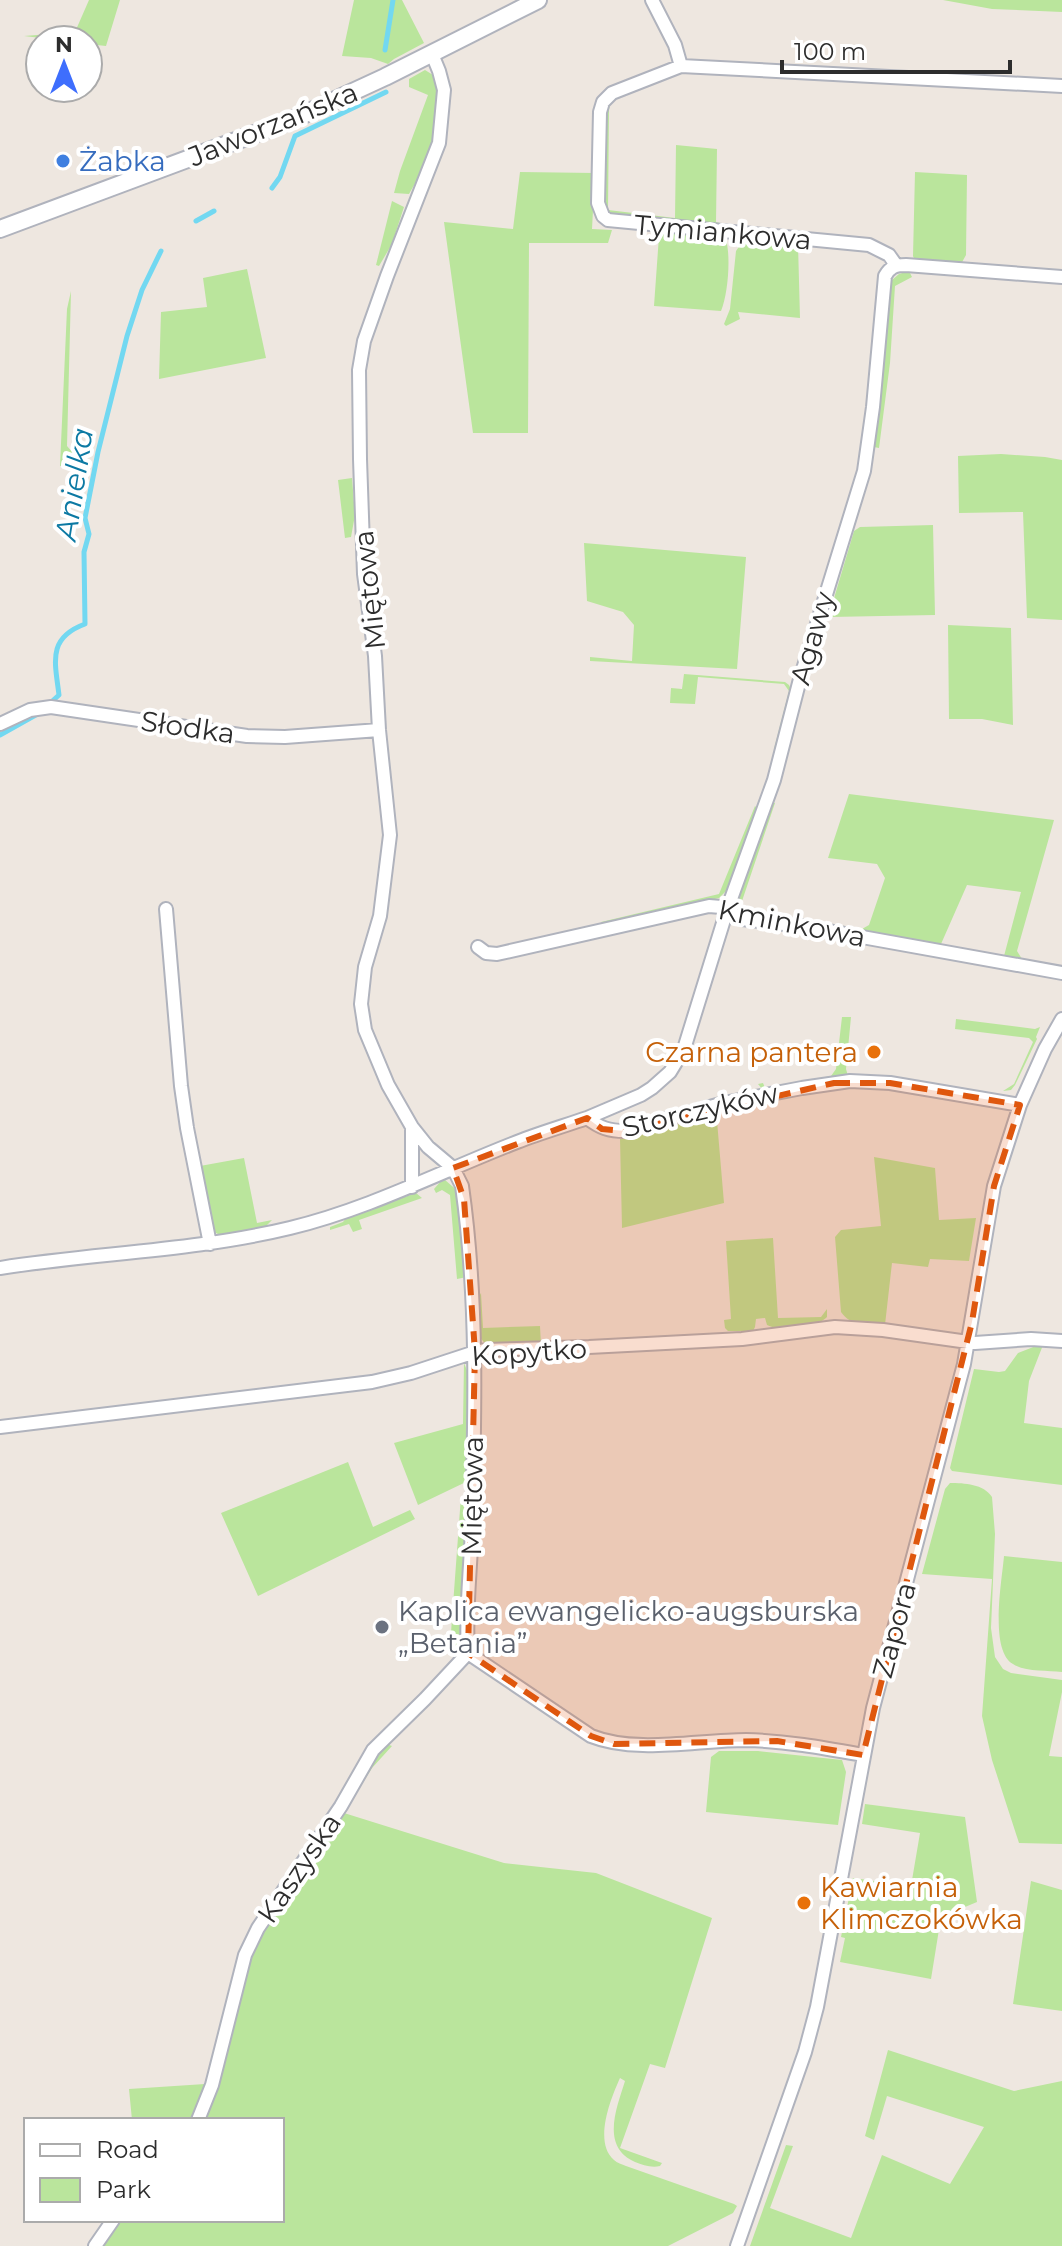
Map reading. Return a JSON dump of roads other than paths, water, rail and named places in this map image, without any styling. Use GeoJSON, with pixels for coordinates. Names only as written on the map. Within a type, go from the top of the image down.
{"type":"FeatureCollection","features":[{"type":"Feature","properties":{"kind":"street","name":"Jaworzańska"},"geometry":{"type":"LineString","coordinates":[[0,229],[292,120],[538,0]]}},
{"type":"Feature","properties":{"kind":"street"},"geometry":{"type":"LineString","coordinates":[[652,0],[675,45],[681,66]]}},
{"type":"Feature","properties":{"kind":"street","name":"Miętowa"},"geometry":{"type":"LineString","coordinates":[[432,54],[444,90],[439,143],[364,341],[359,370],[363,561],[375,656],[390,835],[380,916],[362,980],[361,1004],[365,1030],[379,1067],[412,1127],[428,1147],[453,1168],[462,1186],[475,1352],[468,1653]]}},
{"type":"Feature","properties":{"kind":"street","name":"Tymiankowa"},"geometry":{"type":"LineString","coordinates":[[896,265],[889,255],[869,245],[608,220],[603,216],[598,196],[600,112],[603,102],[612,93],[681,66],[1062,86]]}},
{"type":"Feature","properties":{"kind":"street"},"geometry":{"type":"LineString","coordinates":[[896,265],[1062,277]]}},
{"type":"Feature","properties":{"kind":"street","name":"Agawy"},"geometry":{"type":"LineString","coordinates":[[587,1118],[641,1095],[679,1061],[727,910],[774,780],[800,679],[864,471],[873,407],[883,285],[889,269],[896,265]]}},
{"type":"Feature","properties":{"kind":"street","name":"Słodka"},"geometry":{"type":"LineString","coordinates":[[0,724],[30,710],[51,707],[247,736],[285,737],[379,730]]}},
{"type":"Feature","properties":{"kind":"street","name":"Kminkowa"},"geometry":{"type":"LineString","coordinates":[[478,947],[486,953],[497,954],[699,907],[721,907],[742,919],[801,926],[1062,973]]}},
{"type":"Feature","properties":{"kind":"street"},"geometry":{"type":"LineString","coordinates":[[166,909],[187,1128],[210,1244]]}},
{"type":"Feature","properties":{"kind":"street","name":"Zapora"},"geometry":{"type":"LineString","coordinates":[[737,2246],[809,2037],[876,1697],[956,1399],[994,1186],[1020,1105],[1062,1019]]}},
{"type":"Feature","properties":{"kind":"street","name":"Storczyków"},"geometry":{"type":"LineString","coordinates":[[0,1268],[210,1244],[316,1221],[412,1187],[519,1141],[587,1118],[602,1129],[625,1131],[724,1103],[850,1081],[890,1083],[1020,1105]]}},
{"type":"Feature","properties":{"kind":"street","name":"Miętowa"},"geometry":{"type":"LineString","coordinates":[[412,1127],[412,1187]]}},
{"type":"Feature","properties":{"kind":"street","name":"Kopytko"},"geometry":{"type":"LineString","coordinates":[[0,1427],[372,1382],[475,1352],[742,1339],[835,1327],[912,1333],[968,1342],[1062,1341]]}},
{"type":"Feature","properties":{"kind":"street"},"geometry":{"type":"LineString","coordinates":[[468,1653],[591,1736],[614,1744],[777,1741],[863,1755]]}},
{"type":"Feature","properties":{"kind":"street","name":"Kaszyska"},"geometry":{"type":"LineString","coordinates":[[199,2118],[212,2085],[245,1955],[258,1928],[341,1806],[373,1750],[468,1653]]}},
{"type":"Feature","properties":{"kind":"street"},"geometry":{"type":"LineString","coordinates":[[95,2246],[112,2222]]}},
{"type":"Feature","properties":{"kind":"waterway","name":"Anielka"},"geometry":{"type":"LineString","coordinates":[[385,50],[393,0]]}},
{"type":"Feature","properties":{"kind":"waterway","name":"Anielka"},"geometry":{"type":"LineString","coordinates":[[272,188],[280,177],[295,136],[386,92]]}},
{"type":"Feature","properties":{"kind":"waterway","name":"Anielka"},"geometry":{"type":"LineString","coordinates":[[196,221],[214,211]]}},
{"type":"Feature","properties":{"kind":"waterway","name":"Anielka"},"geometry":{"type":"LineString","coordinates":[[48,705],[59,695],[55,662],[59,644],[64,636],[85,624],[84,552],[89,534],[85,518],[98,452],[127,336],[142,290],[161,251]]}},
{"type":"Feature","properties":{"kind":"waterway","name":"Anielka"},"geometry":{"type":"LineString","coordinates":[[0,735],[41,712]]}},
{"type":"Feature","properties":{"kind":"place","name":"Żabka"},"geometry":{"type":"Point","coordinates":[63,161]}},
{"type":"Feature","properties":{"kind":"place","name":"Czarna pantera"},"geometry":{"type":"Point","coordinates":[874,1052]}},
{"type":"Feature","properties":{"kind":"place","name":"Kaplica ewangelicko-augsburska „Betania”"},"geometry":{"type":"Point","coordinates":[382,1627]}},
{"type":"Feature","properties":{"kind":"place","name":"Kawiarnia Klimczokówka"},"geometry":{"type":"Point","coordinates":[804,1903]}}]}
